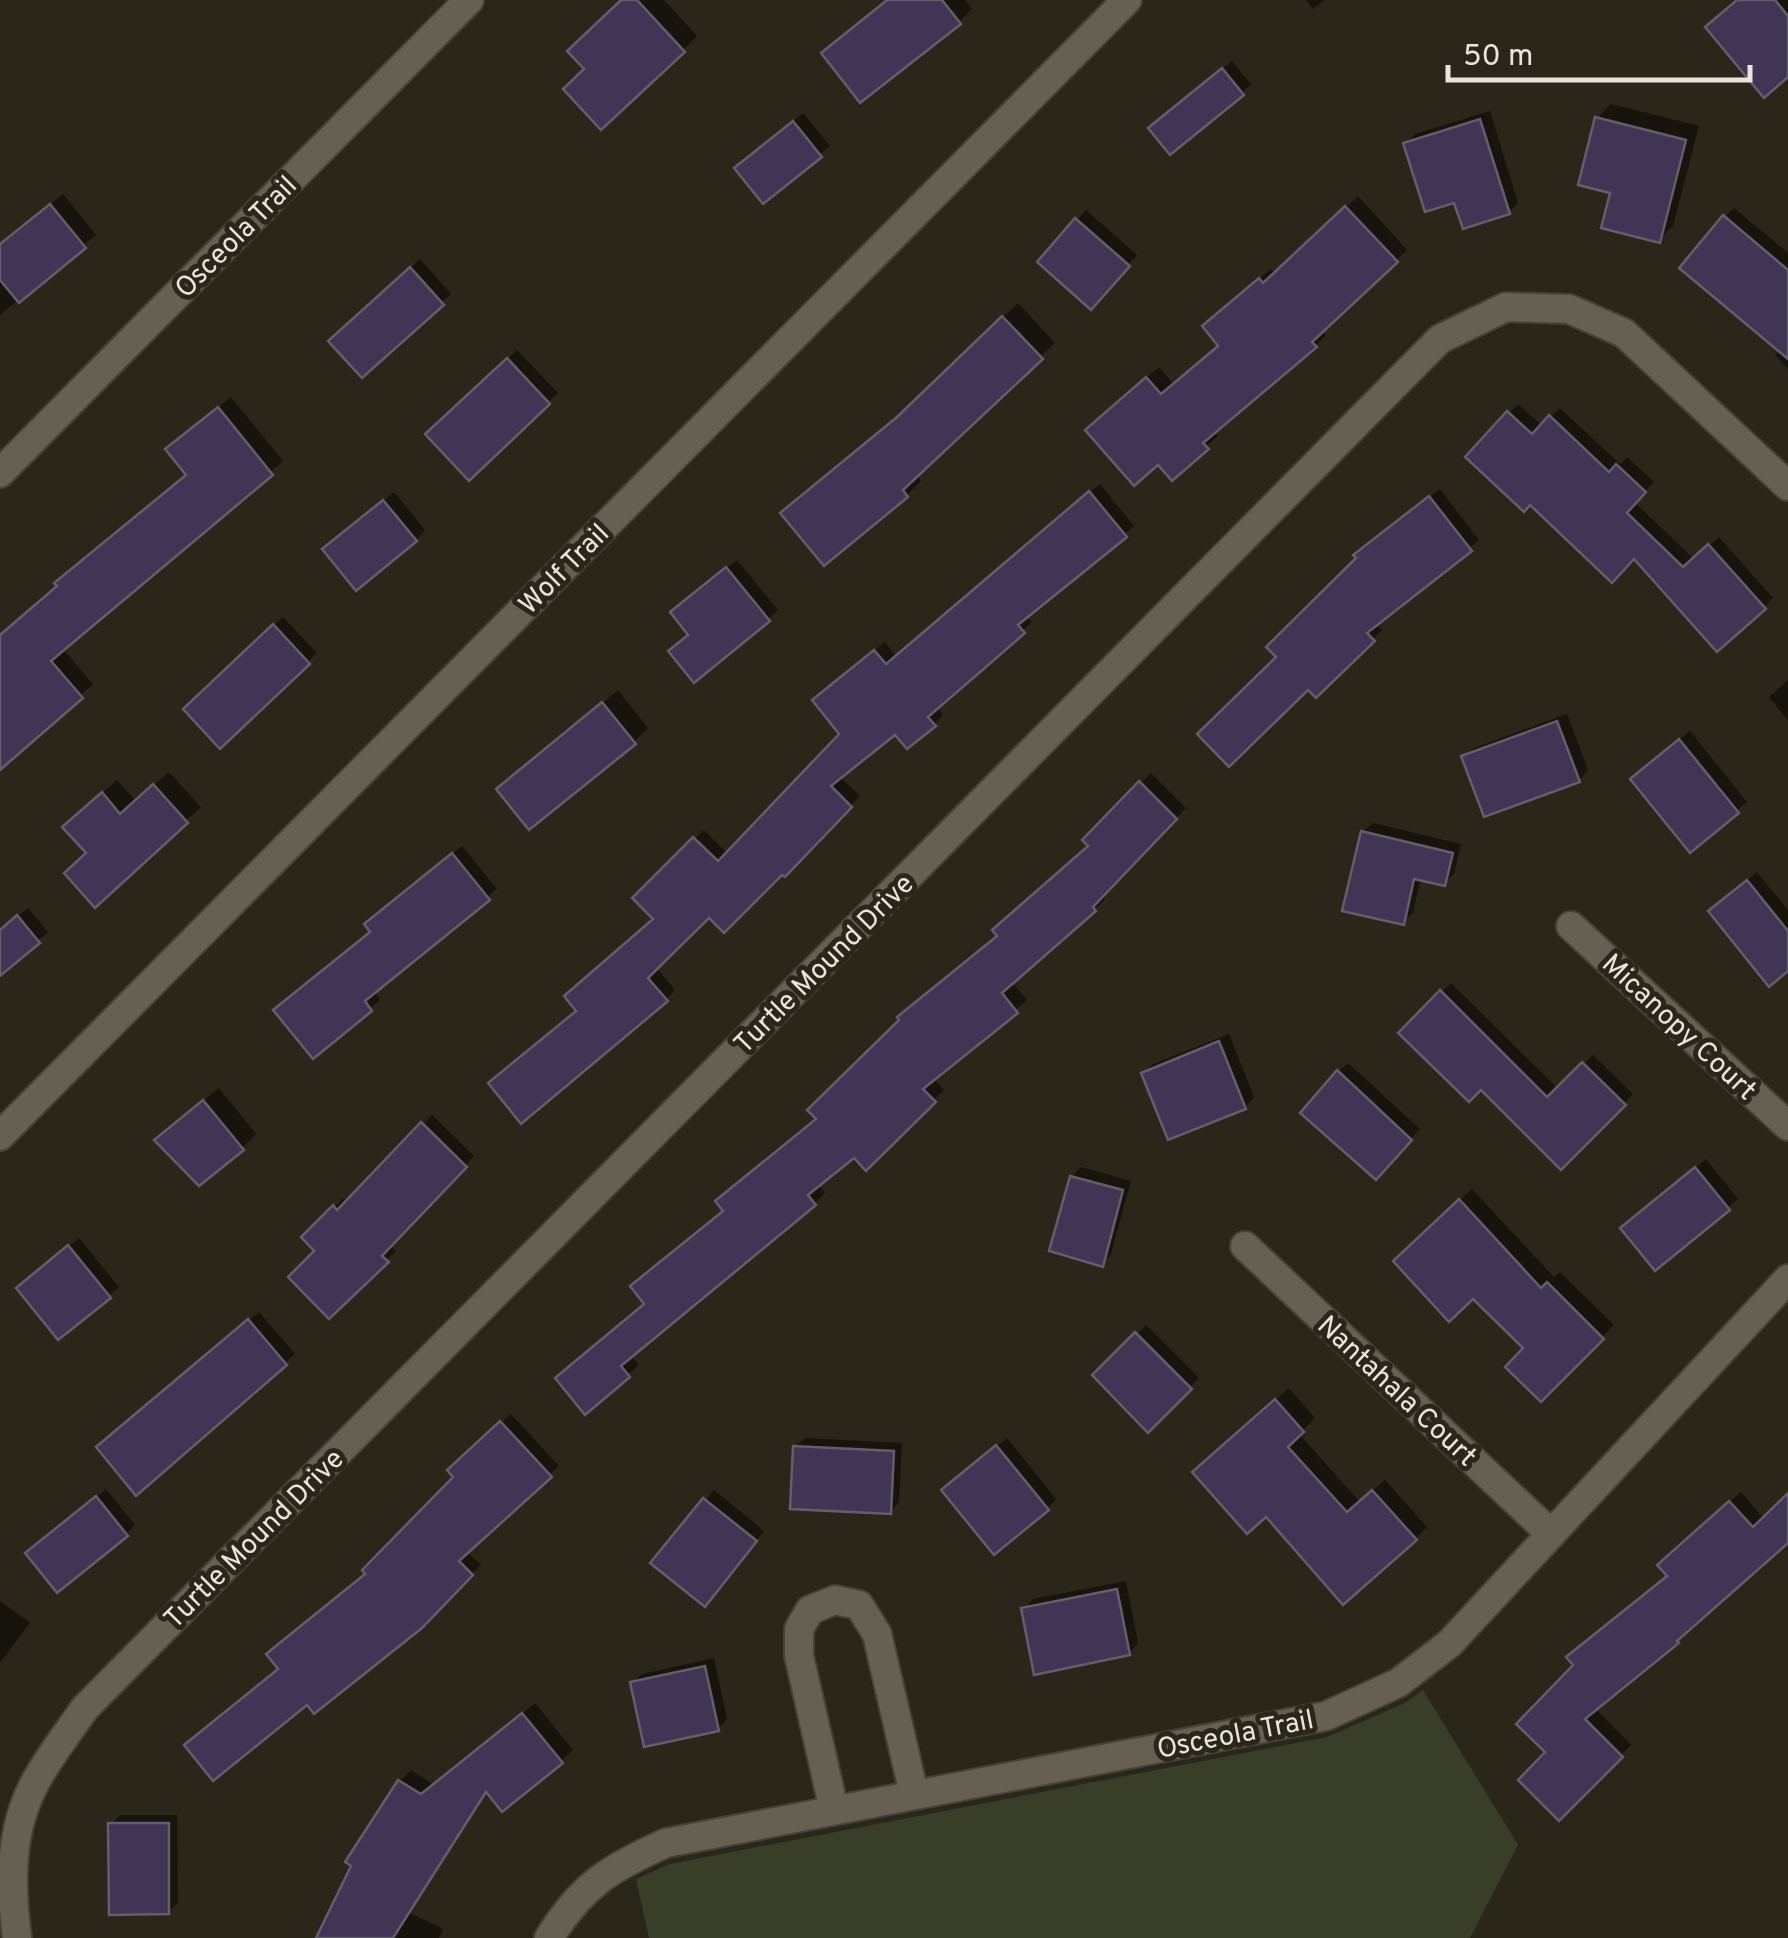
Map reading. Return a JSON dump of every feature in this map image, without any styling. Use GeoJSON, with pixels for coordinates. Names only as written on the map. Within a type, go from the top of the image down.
{"type":"FeatureCollection","features":[{"type":"Feature","properties":{"kind":"street","name":"Osceola Trail"},"geometry":{"type":"LineString","coordinates":[[0,473],[470,0]]}},
{"type":"Feature","properties":{"kind":"street","name":"Wolf Trail"},"geometry":{"type":"LineString","coordinates":[[0,1136],[1127,0]]}},
{"type":"Feature","properties":{"kind":"street","name":"Turtle Mound Drive"},"geometry":{"type":"LineString","coordinates":[[17,1938],[12,1899],[13,1847],[35,1781],[85,1708],[1440,339],[1506,308],[1569,309],[1624,333],[1788,486]]}},
{"type":"Feature","properties":{"kind":"street","name":"Micanopy Court"},"geometry":{"type":"LineString","coordinates":[[1571,926],[1788,1126]]}},
{"type":"Feature","properties":{"kind":"street","name":"Nantahala Court"},"geometry":{"type":"LineString","coordinates":[[1245,1246],[1551,1534]]}},
{"type":"Feature","properties":{"kind":"street","name":"Osceola Trail"},"geometry":{"type":"LineString","coordinates":[[549,1938],[570,1904],[615,1866],[666,1843],[1326,1716],[1398,1683],[1449,1644],[1788,1279]]}},
{"type":"Feature","properties":{"kind":"street"},"geometry":{"type":"LineString","coordinates":[[834,1810],[799,1656],[800,1629],[810,1610],[835,1600],[859,1605],[877,1634],[914,1794]]}},
{"type":"Feature","properties":{"kind":"green space"},"geometry":{"type":"Polygon","coordinates":[[[1423,1690],[1518,1845],[1470,1938],[649,1938],[636,1879],[670,1864],[1327,1737],[1405,1703],[1423,1690]]]}},
{"type":"Feature","properties":{"kind":"building"},"geometry":{"type":"Polygon","coordinates":[[[621,0],[637,0],[685,52],[601,130],[563,89],[584,69],[567,51],[621,0]]]}},
{"type":"Feature","properties":{"kind":"building"},"geometry":{"type":"Polygon","coordinates":[[[887,0],[942,0],[961,24],[860,103],[821,53],[887,0]]]}},
{"type":"Feature","properties":{"kind":"building"},"geometry":{"type":"Polygon","coordinates":[[[1737,0],[1775,0],[1788,16],[1788,77],[1764,98],[1705,27],[1737,0]]]}},
{"type":"Feature","properties":{"kind":"building"},"geometry":{"type":"Polygon","coordinates":[[[1222,68],[1244,95],[1170,155],[1148,128],[1222,68]]]}},
{"type":"Feature","properties":{"kind":"building"},"geometry":{"type":"Polygon","coordinates":[[[1595,117],[1686,140],[1660,243],[1601,228],[1610,193],[1578,185],[1595,117]]]}},
{"type":"Feature","properties":{"kind":"building"},"geometry":{"type":"Polygon","coordinates":[[[1480,119],[1510,214],[1463,229],[1454,203],[1425,212],[1403,143],[1480,119]]]}},
{"type":"Feature","properties":{"kind":"building"},"geometry":{"type":"Polygon","coordinates":[[[793,121],[822,157],[763,204],[734,168],[793,121]]]}},
{"type":"Feature","properties":{"kind":"building"},"geometry":{"type":"Polygon","coordinates":[[[50,204],[86,248],[19,303],[0,280],[0,244],[50,204]]]}},
{"type":"Feature","properties":{"kind":"building"},"geometry":{"type":"Polygon","coordinates":[[[1345,206],[1398,262],[1312,342],[1317,347],[1203,443],[1209,449],[1172,481],[1158,465],[1134,486],[1085,430],[1146,377],[1161,394],[1218,346],[1202,326],[1259,278],[1263,283],[1345,206]]]}},
{"type":"Feature","properties":{"kind":"building"},"geometry":{"type":"Polygon","coordinates":[[[1723,215],[1788,270],[1788,359],[1679,268],[1723,215]]]}},
{"type":"Feature","properties":{"kind":"building"},"geometry":{"type":"Polygon","coordinates":[[[1075,218],[1130,266],[1091,310],[1037,262],[1075,218]]]}},
{"type":"Feature","properties":{"kind":"building"},"geometry":{"type":"Polygon","coordinates":[[[410,267],[444,305],[362,378],[328,341],[410,267]]]}},
{"type":"Feature","properties":{"kind":"building"},"geometry":{"type":"Polygon","coordinates":[[[1002,316],[1043,359],[903,490],[908,497],[824,566],[780,513],[897,417],[1002,316]]]}},
{"type":"Feature","properties":{"kind":"building"},"geometry":{"type":"Polygon","coordinates":[[[507,358],[550,404],[469,481],[425,434],[507,358]]]}},
{"type":"Feature","properties":{"kind":"building"},"geometry":{"type":"Polygon","coordinates":[[[218,407],[273,475],[51,661],[83,698],[0,770],[0,635],[57,586],[54,583],[186,475],[165,449],[218,407]]]}},
{"type":"Feature","properties":{"kind":"building"},"geometry":{"type":"Polygon","coordinates":[[[1507,411],[1532,434],[1549,415],[1609,472],[1616,464],[1646,492],[1627,513],[1683,567],[1708,544],[1766,609],[1717,652],[1634,559],[1612,583],[1530,505],[1524,512],[1465,457],[1507,411]]]}},
{"type":"Feature","properties":{"kind":"building"},"geometry":{"type":"Polygon","coordinates":[[[1089,491],[1127,537],[1018,625],[1025,633],[928,717],[936,726],[907,749],[895,735],[831,786],[852,807],[724,933],[709,918],[648,978],[668,1001],[521,1124],[488,1083],[576,1011],[564,996],[653,919],[632,898],[693,837],[718,861],[839,734],[812,700],[874,650],[886,664],[1089,491]]]}},
{"type":"Feature","properties":{"kind":"building"},"geometry":{"type":"Polygon","coordinates":[[[1429,496],[1472,551],[1367,633],[1375,641],[1316,698],[1308,690],[1229,767],[1197,734],[1276,657],[1266,647],[1356,558],[1353,555],[1429,496]]]}},
{"type":"Feature","properties":{"kind":"building"},"geometry":{"type":"Polygon","coordinates":[[[383,500],[417,541],[356,591],[322,549],[383,500]]]}},
{"type":"Feature","properties":{"kind":"building"},"geometry":{"type":"Polygon","coordinates":[[[726,567],[770,621],[694,683],[668,651],[688,635],[670,612],[726,567]]]}},
{"type":"Feature","properties":{"kind":"building"},"geometry":{"type":"Polygon","coordinates":[[[273,624],[310,664],[220,749],[183,709],[273,624]]]}},
{"type":"Feature","properties":{"kind":"building"},"geometry":{"type":"Polygon","coordinates":[[[602,702],[636,744],[529,830],[496,789],[602,702]]]}},
{"type":"Feature","properties":{"kind":"building"},"geometry":{"type":"Polygon","coordinates":[[[1557,721],[1580,782],[1484,817],[1461,756],[1557,721]]]}},
{"type":"Feature","properties":{"kind":"building"},"geometry":{"type":"Polygon","coordinates":[[[1679,739],[1739,813],[1690,853],[1630,779],[1679,739]]]}},
{"type":"Feature","properties":{"kind":"building"},"geometry":{"type":"Polygon","coordinates":[[[1139,781],[1177,819],[1093,907],[1096,911],[1002,993],[1018,1013],[923,1089],[936,1102],[866,1171],[854,1158],[808,1195],[816,1205],[621,1366],[630,1377],[585,1415],[555,1378],[644,1304],[630,1286],[723,1211],[715,1201],[816,1119],[807,1110],[899,1020],[897,1017],[997,936],[992,930],[1088,846],[1082,840],[1139,781]]]}},
{"type":"Feature","properties":{"kind":"building"},"geometry":{"type":"Polygon","coordinates":[[[153,784],[188,823],[95,908],[64,873],[86,853],[62,827],[102,792],[120,814],[153,784]]]}},
{"type":"Feature","properties":{"kind":"building"},"geometry":{"type":"Polygon","coordinates":[[[1361,831],[1453,853],[1445,886],[1414,879],[1404,925],[1342,911],[1361,831]]]}},
{"type":"Feature","properties":{"kind":"building"},"geometry":{"type":"Polygon","coordinates":[[[452,853],[490,900],[365,1001],[372,1011],[313,1059],[273,1010],[370,932],[364,924],[452,853]]]}},
{"type":"Feature","properties":{"kind":"building"},"geometry":{"type":"Polygon","coordinates":[[[1747,880],[1788,931],[1788,971],[1769,987],[1708,911],[1747,880]]]}},
{"type":"Feature","properties":{"kind":"building"},"geometry":{"type":"Polygon","coordinates":[[[17,915],[40,943],[0,976],[0,930],[17,915]]]}},
{"type":"Feature","properties":{"kind":"building"},"geometry":{"type":"Polygon","coordinates":[[[1440,990],[1547,1097],[1582,1062],[1626,1105],[1561,1170],[1481,1090],[1469,1102],[1398,1033],[1440,990]]]}},
{"type":"Feature","properties":{"kind":"building"},"geometry":{"type":"Polygon","coordinates":[[[1219,1041],[1246,1109],[1168,1140],[1141,1073],[1219,1041]]]}},
{"type":"Feature","properties":{"kind":"building"},"geometry":{"type":"Polygon","coordinates":[[[1337,1070],[1412,1140],[1376,1180],[1300,1113],[1337,1070]]]}},
{"type":"Feature","properties":{"kind":"building"},"geometry":{"type":"Polygon","coordinates":[[[203,1100],[244,1150],[199,1186],[154,1140],[203,1100]]]}},
{"type":"Feature","properties":{"kind":"building"},"geometry":{"type":"Polygon","coordinates":[[[421,1122],[467,1167],[382,1256],[389,1262],[329,1319],[288,1277],[314,1251],[301,1237],[333,1205],[337,1210],[421,1122]]]}},
{"type":"Feature","properties":{"kind":"building"},"geometry":{"type":"Polygon","coordinates":[[[1695,1167],[1730,1210],[1655,1271],[1620,1228],[1695,1167]]]}},
{"type":"Feature","properties":{"kind":"building"},"geometry":{"type":"Polygon","coordinates":[[[1070,1176],[1123,1190],[1103,1267],[1049,1251],[1070,1176]]]}},
{"type":"Feature","properties":{"kind":"building"},"geometry":{"type":"Polygon","coordinates":[[[1459,1199],[1541,1288],[1547,1282],[1604,1339],[1541,1402],[1505,1367],[1523,1348],[1473,1299],[1449,1322],[1393,1261],[1459,1199]]]}},
{"type":"Feature","properties":{"kind":"building"},"geometry":{"type":"Polygon","coordinates":[[[68,1245],[111,1298],[58,1340],[16,1288],[68,1245]]]}},
{"type":"Feature","properties":{"kind":"building"},"geometry":{"type":"Polygon","coordinates":[[[248,1319],[287,1365],[136,1496],[96,1447],[248,1319]]]}},
{"type":"Feature","properties":{"kind":"building"},"geometry":{"type":"Polygon","coordinates":[[[1135,1332],[1192,1389],[1148,1433],[1092,1375],[1135,1332]]]}},
{"type":"Feature","properties":{"kind":"building"},"geometry":{"type":"Polygon","coordinates":[[[1275,1399],[1304,1432],[1288,1447],[1347,1512],[1372,1490],[1417,1540],[1343,1605],[1266,1517],[1247,1534],[1192,1472],[1275,1399]]]}},
{"type":"Feature","properties":{"kind":"building"},"geometry":{"type":"Polygon","coordinates":[[[500,1421],[552,1477],[459,1561],[473,1575],[422,1628],[314,1714],[307,1705],[213,1781],[184,1745],[278,1669],[266,1654],[365,1574],[362,1570],[453,1477],[447,1470],[500,1421]]]}},
{"type":"Feature","properties":{"kind":"building"},"geometry":{"type":"Polygon","coordinates":[[[996,1445],[1049,1510],[994,1555],[941,1490],[996,1445]]]}},
{"type":"Feature","properties":{"kind":"building"},"geometry":{"type":"Polygon","coordinates":[[[793,1446],[894,1451],[891,1514],[790,1509],[793,1446]]]}},
{"type":"Feature","properties":{"kind":"building"},"geometry":{"type":"Polygon","coordinates":[[[1788,1493],[1788,1543],[1679,1643],[1585,1719],[1623,1757],[1559,1821],[1518,1780],[1545,1752],[1516,1724],[1573,1665],[1566,1657],[1667,1576],[1657,1565],[1729,1501],[1753,1527],[1788,1493]]]}},
{"type":"Feature","properties":{"kind":"building"},"geometry":{"type":"Polygon","coordinates":[[[96,1496],[128,1536],[57,1593],[25,1553],[96,1496]]]}},
{"type":"Feature","properties":{"kind":"building"},"geometry":{"type":"Polygon","coordinates":[[[703,1498],[757,1541],[705,1607],[650,1563],[703,1498]]]}},
{"type":"Feature","properties":{"kind":"building"},"geometry":{"type":"Polygon","coordinates":[[[1117,1589],[1130,1655],[1034,1675],[1021,1608],[1117,1589]]]}},
{"type":"Feature","properties":{"kind":"building"},"geometry":{"type":"Polygon","coordinates":[[[705,1666],[719,1731],[644,1747],[630,1682],[705,1666]]]}},
{"type":"Feature","properties":{"kind":"building"},"geometry":{"type":"Polygon","coordinates":[[[522,1713],[563,1763],[502,1812],[486,1792],[393,1938],[316,1938],[351,1866],[345,1862],[398,1780],[421,1794],[522,1713]]]}},
{"type":"Feature","properties":{"kind":"building"},"geometry":{"type":"Polygon","coordinates":[[[108,1823],[169,1823],[169,1914],[109,1915],[108,1823]]]}}]}
